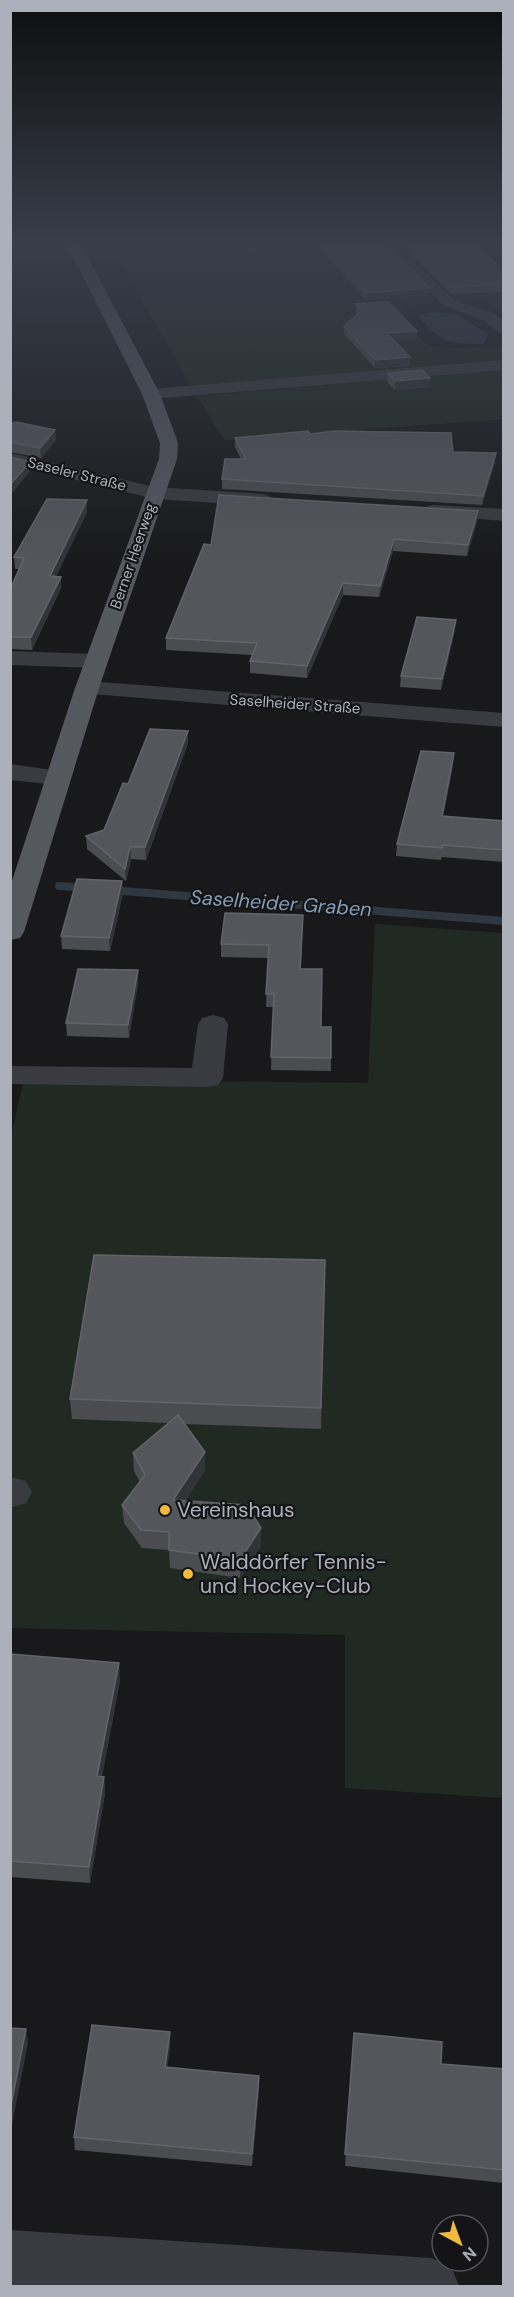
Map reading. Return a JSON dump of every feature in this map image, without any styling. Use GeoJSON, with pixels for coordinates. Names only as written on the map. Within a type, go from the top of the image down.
{"type":"FeatureCollection","features":[{"type":"Feature","properties":{"kind":"main road","name":"Berner Heerweg"},"geometry":{"type":"LineString","coordinates":[[10,932],[96,661],[168,459],[169,442],[151,394],[130,353]]}},
{"type":"Feature","properties":{"kind":"street"},"geometry":{"type":"LineString","coordinates":[[151,394],[504,365]]}},
{"type":"Feature","properties":{"kind":"street","name":"Saseler Straße"},"geometry":{"type":"LineString","coordinates":[[10,458],[155,493],[282,501]]}},
{"type":"Feature","properties":{"kind":"street"},"geometry":{"type":"LineString","coordinates":[[410,509],[504,515]]}},
{"type":"Feature","properties":{"kind":"street"},"geometry":{"type":"LineString","coordinates":[[10,658],[96,661]]}},
{"type":"Feature","properties":{"kind":"street","name":"Saselheider Straße"},"geometry":{"type":"LineString","coordinates":[[87,688],[504,720]]}},
{"type":"Feature","properties":{"kind":"street"},"geometry":{"type":"LineString","coordinates":[[10,772],[58,777]]}},
{"type":"Feature","properties":{"kind":"street"},"geometry":{"type":"LineString","coordinates":[[10,1075],[207,1078],[213,1024]]}},
{"type":"Feature","properties":{"kind":"street"},"geometry":{"type":"LineString","coordinates":[[10,2258],[431,2286]]}},
{"type":"Feature","properties":{"kind":"shaded area"},"geometry":{"type":"Polygon","coordinates":[[[172,353],[503,353],[503,362],[191,386],[172,353]]]}},
{"type":"Feature","properties":{"kind":"shaded area"},"geometry":{"type":"Polygon","coordinates":[[[503,369],[503,419],[224,440],[197,396],[503,369]]]}},
{"type":"Feature","properties":{"kind":"shaded area"},"geometry":{"type":"Polygon","coordinates":[[[375,924],[503,933],[503,1798],[345,1788],[345,1635],[11,1628],[10,1140],[24,1079],[368,1083],[375,924]]]}},
{"type":"Feature","properties":{"kind":"building"},"geometry":{"type":"Polygon","coordinates":[[[369,353],[406,353],[410,357],[375,360],[369,353]]]}},
{"type":"Feature","properties":{"kind":"building"},"geometry":{"type":"Polygon","coordinates":[[[422,370],[430,378],[395,381],[388,373],[422,370]]]}},
{"type":"Feature","properties":{"kind":"building"},"geometry":{"type":"Polygon","coordinates":[[[16,422],[55,430],[40,448],[10,442],[10,424],[16,422]]]}},
{"type":"Feature","properties":{"kind":"building"},"geometry":{"type":"Polygon","coordinates":[[[308,431],[310,434],[335,431],[451,433],[453,452],[496,453],[483,496],[222,479],[225,459],[246,459],[235,438],[308,431]]]}},
{"type":"Feature","properties":{"kind":"building"},"geometry":{"type":"Polygon","coordinates":[[[10,457],[30,462],[10,485],[10,457]]]}},
{"type":"Feature","properties":{"kind":"building"},"geometry":{"type":"Polygon","coordinates":[[[219,495],[478,511],[468,545],[394,539],[380,586],[343,583],[307,666],[250,661],[257,643],[166,638],[204,544],[211,545],[219,495]]]}},
{"type":"Feature","properties":{"kind":"building"},"geometry":{"type":"Polygon","coordinates":[[[47,499],[87,500],[50,576],[61,577],[31,637],[10,637],[10,590],[24,558],[14,557],[47,499]]]}},
{"type":"Feature","properties":{"kind":"building"},"geometry":{"type":"Polygon","coordinates":[[[417,617],[456,620],[442,679],[401,676],[417,617]]]}},
{"type":"Feature","properties":{"kind":"building"},"geometry":{"type":"Polygon","coordinates":[[[150,729],[188,731],[145,847],[130,847],[125,869],[86,836],[104,830],[123,783],[128,784],[150,729]]]}},
{"type":"Feature","properties":{"kind":"building"},"geometry":{"type":"Polygon","coordinates":[[[421,751],[454,753],[442,816],[504,821],[504,850],[397,844],[421,751]]]}},
{"type":"Feature","properties":{"kind":"building"},"geometry":{"type":"Polygon","coordinates":[[[77,879],[122,881],[109,938],[61,936],[77,879]]]}},
{"type":"Feature","properties":{"kind":"building"},"geometry":{"type":"Polygon","coordinates":[[[225,913],[303,915],[300,969],[322,969],[321,1027],[331,1027],[331,1058],[271,1057],[274,994],[266,994],[269,945],[221,944],[225,913]]]}},
{"type":"Feature","properties":{"kind":"building"},"geometry":{"type":"Polygon","coordinates":[[[78,969],[138,970],[128,1025],[66,1023],[78,969]]]}},
{"type":"Feature","properties":{"kind":"building"},"geometry":{"type":"Polygon","coordinates":[[[94,1255],[325,1260],[321,1408],[70,1399],[94,1255]]]}},
{"type":"Feature","properties":{"kind":"building","name":"Vereinshaus"},"geometry":{"type":"Polygon","coordinates":[[[178,1415],[205,1452],[173,1500],[247,1505],[261,1528],[240,1560],[169,1550],[169,1532],[141,1530],[122,1505],[145,1475],[133,1453],[178,1415]]]}},
{"type":"Feature","properties":{"kind":"building"},"geometry":{"type":"Polygon","coordinates":[[[10,1654],[119,1663],[97,1776],[104,1777],[89,1867],[10,1861],[10,1654]]]}},
{"type":"Feature","properties":{"kind":"building"},"geometry":{"type":"Polygon","coordinates":[[[92,2025],[170,2032],[165,2067],[259,2076],[252,2154],[74,2137],[92,2025]]]}},
{"type":"Feature","properties":{"kind":"building"},"geometry":{"type":"Polygon","coordinates":[[[10,2028],[26,2029],[10,2110],[10,2028]]]}},
{"type":"Feature","properties":{"kind":"building"},"geometry":{"type":"Polygon","coordinates":[[[354,2033],[442,2042],[441,2064],[504,2069],[504,2170],[345,2154],[354,2033]]]}},
{"type":"Feature","properties":{"kind":"waterway","name":"Saselheider Graben"},"geometry":{"type":"LineString","coordinates":[[59,886],[88,888]]}},
{"type":"Feature","properties":{"kind":"waterway","name":"Saselheider Graben"},"geometry":{"type":"LineString","coordinates":[[110,890],[504,921]]}},
{"type":"Feature","properties":{"kind":"place","name":"Vereinshaus"},"geometry":{"type":"Point","coordinates":[165,1510]}},
{"type":"Feature","properties":{"kind":"place","name":"Walddörfer Tennis- und Hockey-Club"},"geometry":{"type":"Point","coordinates":[188,1574]}}]}
